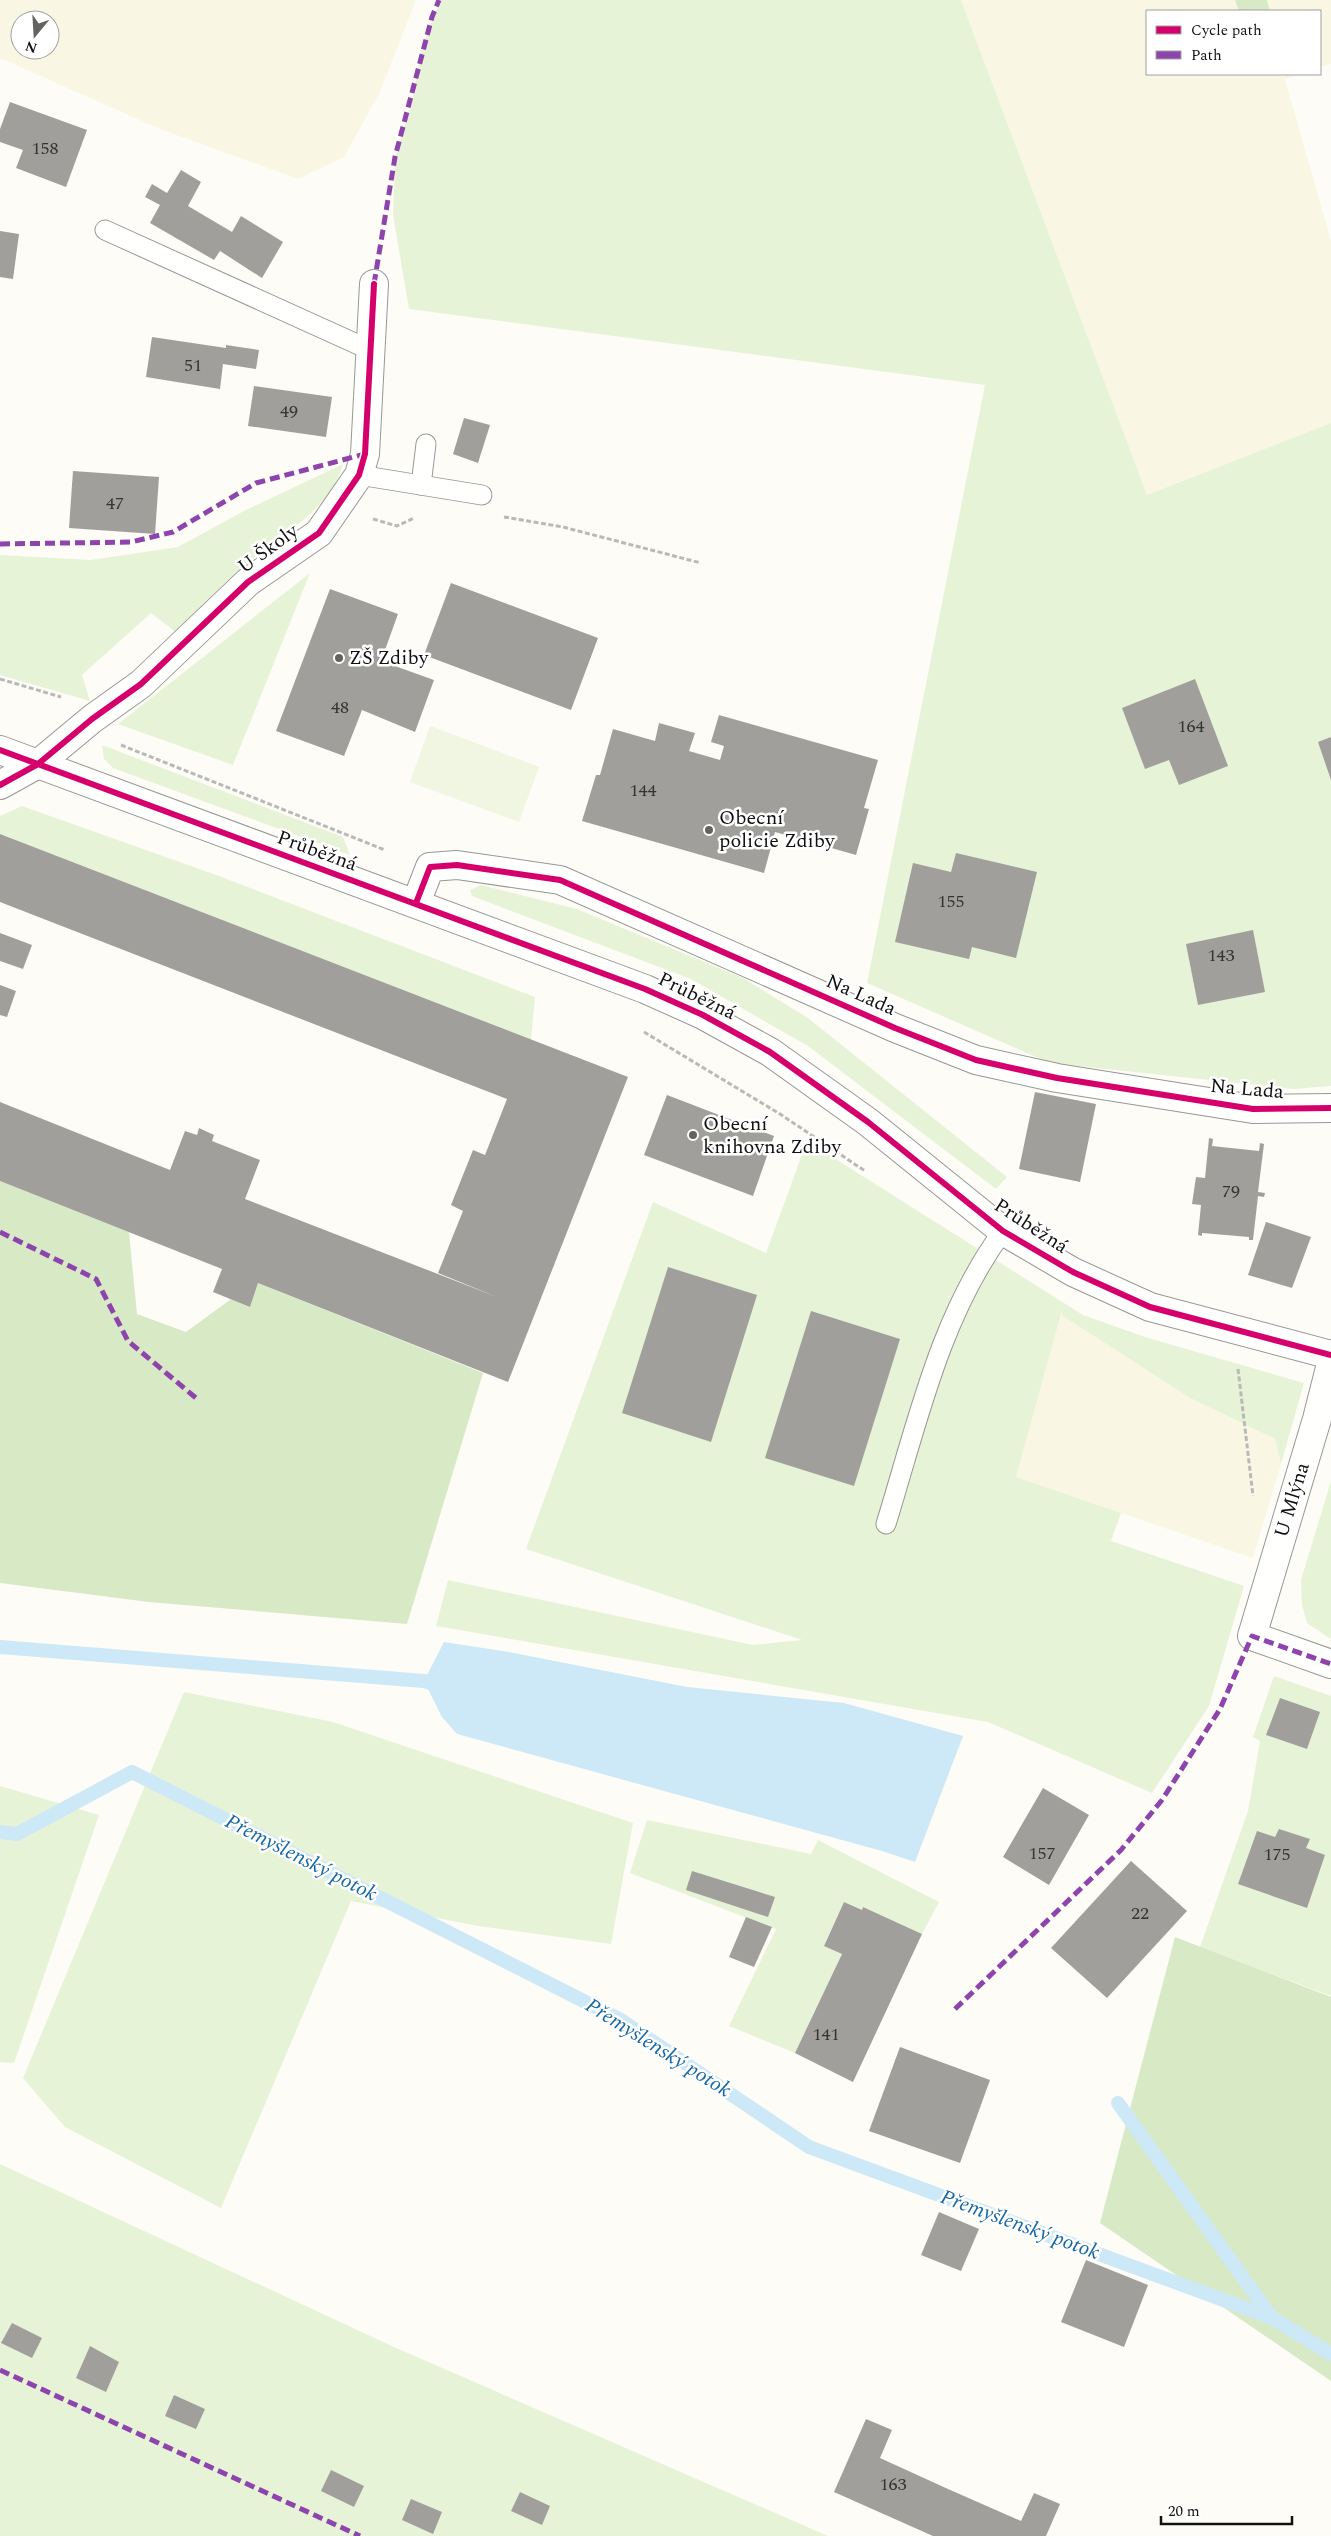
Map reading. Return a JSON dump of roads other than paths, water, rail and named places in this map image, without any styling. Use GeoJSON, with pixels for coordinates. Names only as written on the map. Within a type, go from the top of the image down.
{"type":"FeatureCollection","features":[{"type":"Feature","properties":{"kind":"street","name":"U Školy"},"geometry":{"type":"LineString","coordinates":[[0,784],[38,764],[92,719],[141,684],[248,582],[319,532],[359,475],[365,454],[374,284]]}},
{"type":"Feature","properties":{"kind":"street","name":"Průběžná"},"geometry":{"type":"LineString","coordinates":[[0,750],[416,903],[645,989],[703,1014],[770,1052],[868,1122],[1003,1231],[1073,1272],[1150,1307],[1331,1355]]}},
{"type":"Feature","properties":{"kind":"street","name":"Na Lada"},"geometry":{"type":"LineString","coordinates":[[416,903],[430,867],[457,865],[560,880],[895,1028],[976,1060],[1057,1078],[1253,1109],[1331,1108]]}},
{"type":"Feature","properties":{"kind":"street","name":"U Mlýna"},"geometry":{"type":"LineString","coordinates":[[1331,1364],[1317,1419],[1252,1636],[1331,1664]]}},
{"type":"Feature","properties":{"kind":"lane"},"geometry":{"type":"LineString","coordinates":[[105,230],[370,350]]}},
{"type":"Feature","properties":{"kind":"lane"},"geometry":{"type":"LineString","coordinates":[[421,485],[426,444]]}},
{"type":"Feature","properties":{"kind":"lane"},"geometry":{"type":"LineString","coordinates":[[359,475],[482,494]]}},
{"type":"Feature","properties":{"kind":"lane"},"geometry":{"type":"LineString","coordinates":[[886,1524],[948,1328],[986,1253],[1003,1231]]}},
{"type":"Feature","properties":{"kind":"water"},"geometry":{"type":"Polygon","coordinates":[[[444,1642],[509,1652],[687,1687],[844,1703],[963,1736],[915,1862],[882,1851],[457,1734],[442,1717],[424,1681],[444,1642]]]}},
{"type":"Feature","properties":{"kind":"waterway"},"geometry":{"type":"LineString","coordinates":[[0,1647],[424,1681],[442,1687]]}},
{"type":"Feature","properties":{"kind":"waterway","name":"Přemyšlenský potok"},"geometry":{"type":"LineString","coordinates":[[0,1832],[17,1834],[132,1772],[621,2020],[809,2147],[1272,2318],[1331,2354]]}},
{"type":"Feature","properties":{"kind":"waterway"},"geometry":{"type":"LineString","coordinates":[[1118,2103],[1272,2318]]}},
{"type":"Feature","properties":{"kind":"place","name":"ZŠ Zdiby"},"geometry":{"type":"Point","coordinates":[339,658]}},
{"type":"Feature","properties":{"kind":"place","name":"Obecní policie Zdiby"},"geometry":{"type":"Point","coordinates":[709,830]}},
{"type":"Feature","properties":{"kind":"place","name":"Obecní knihovna Zdiby"},"geometry":{"type":"Point","coordinates":[693,1135]}}]}
